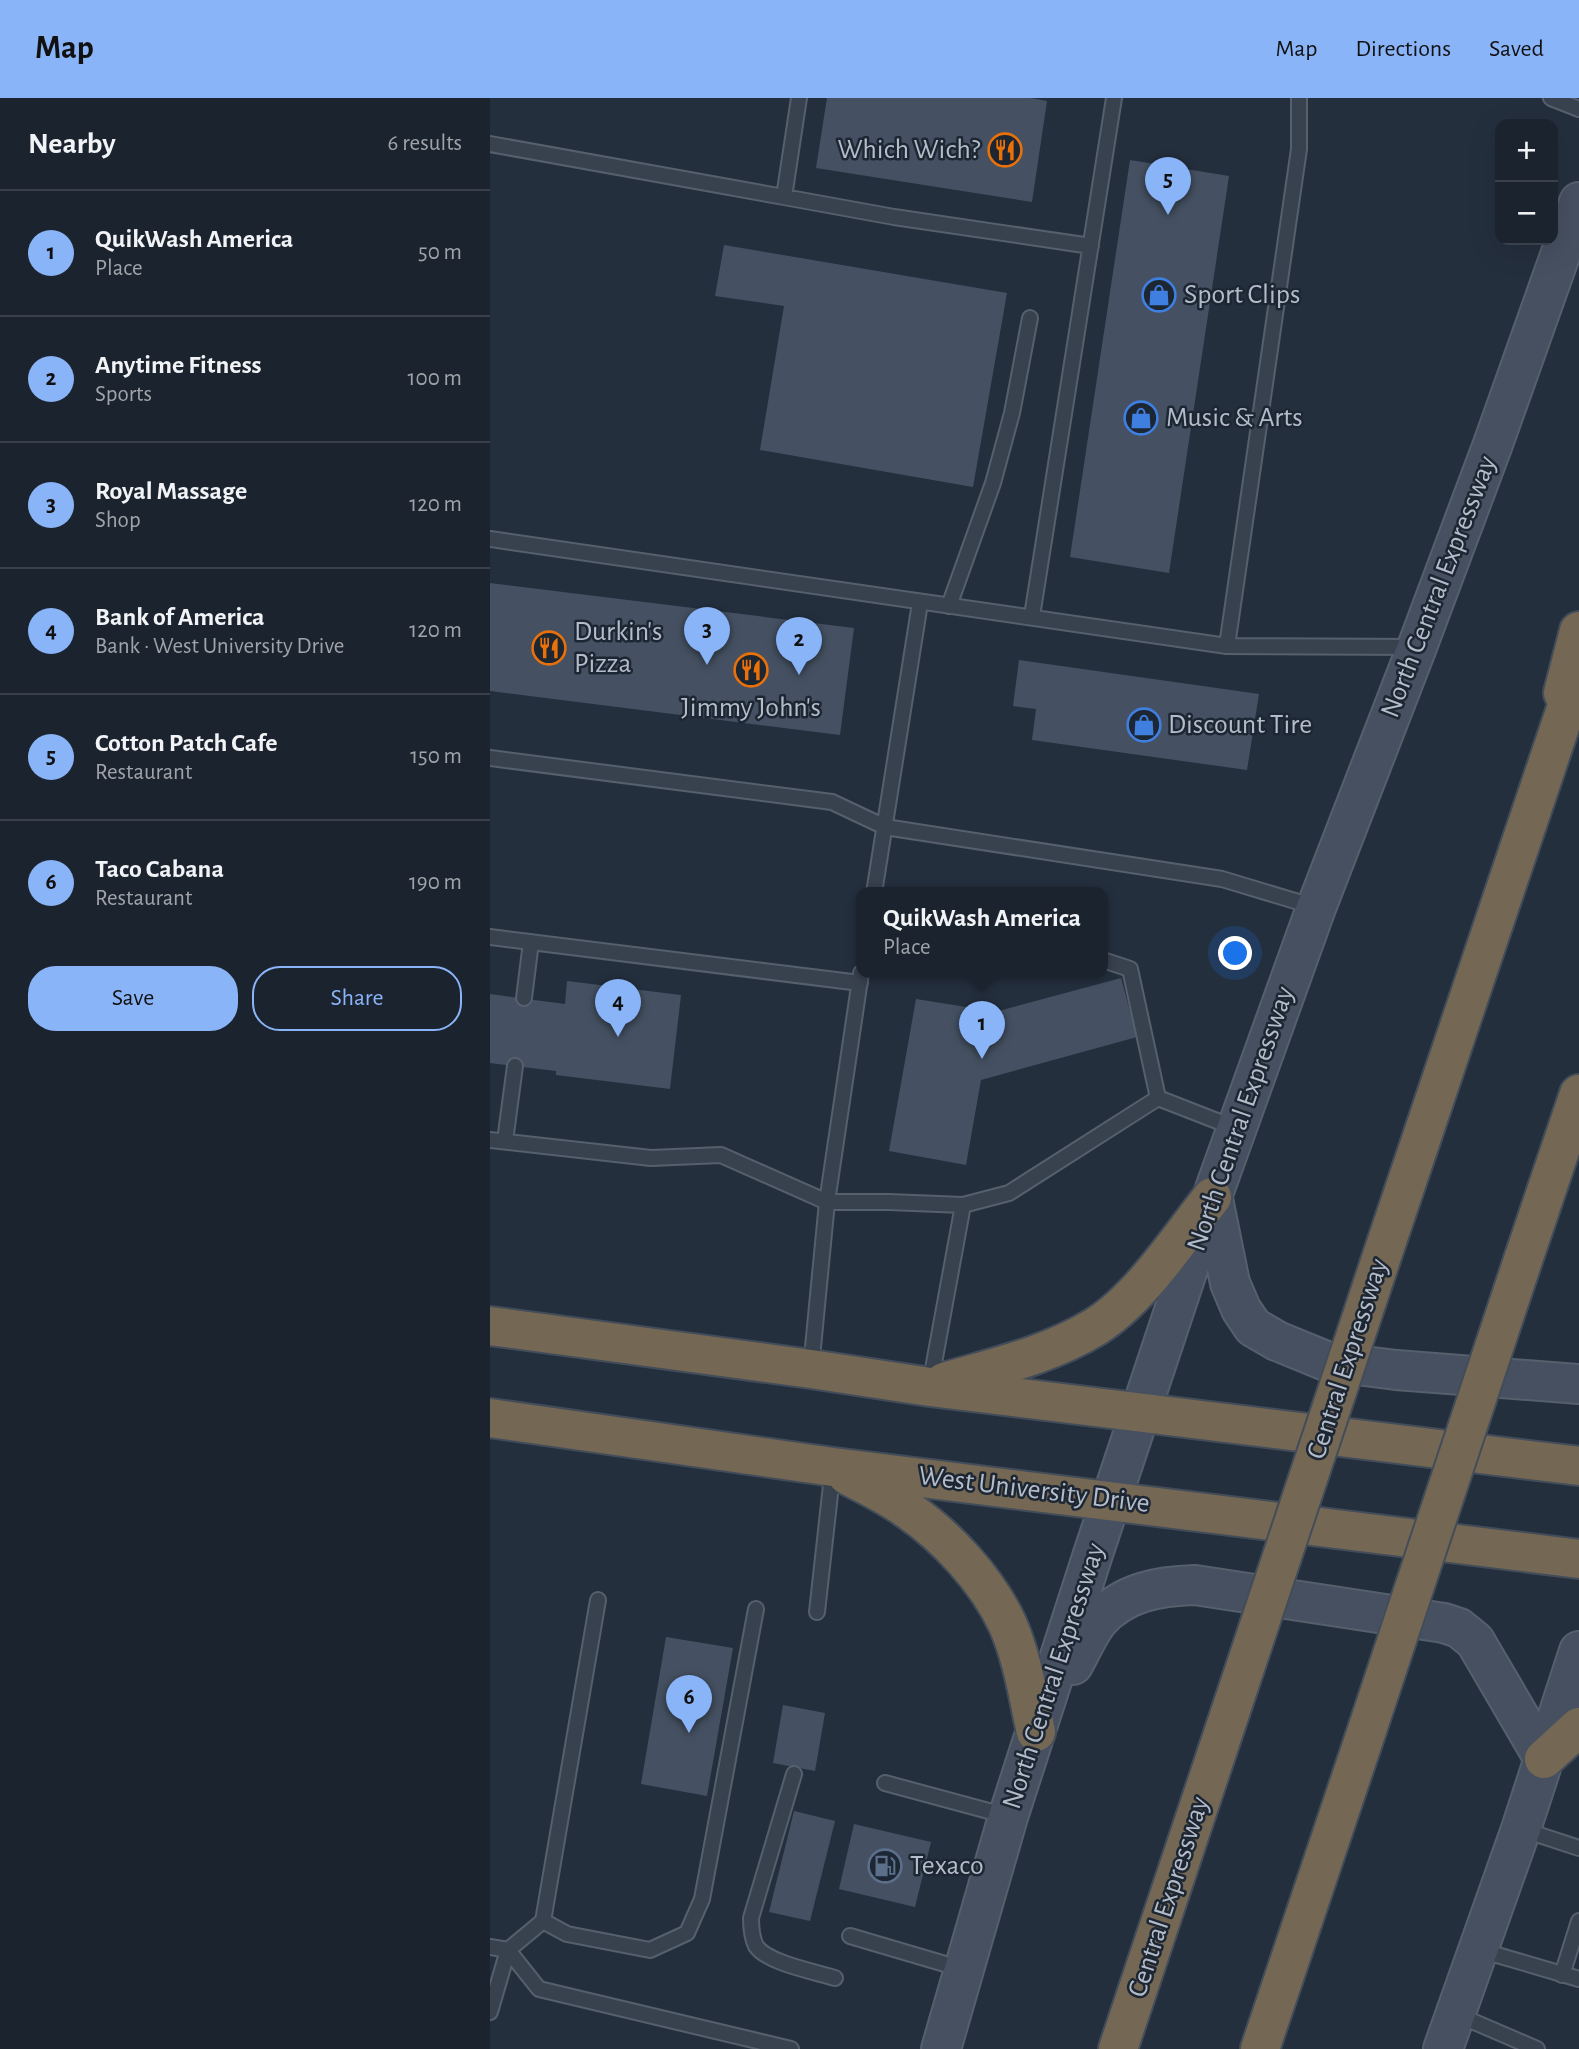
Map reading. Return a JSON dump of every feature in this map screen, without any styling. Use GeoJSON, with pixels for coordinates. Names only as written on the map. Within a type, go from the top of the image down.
{"type":"FeatureCollection","features":[{"type":"Feature","properties":{"kind":"highway"},"geometry":{"type":"LineString","coordinates":[[1539,788],[1579,631]]}},
{"type":"Feature","properties":{"kind":"highway","name":"Central Expressway"},"geometry":{"type":"LineString","coordinates":[[1118,2049],[1579,670]]}},
{"type":"Feature","properties":{"kind":"highway"},"geometry":{"type":"LineString","coordinates":[[1260,2049],[1579,1094]]}},
{"type":"Feature","properties":{"kind":"highway"},"geometry":{"type":"LineString","coordinates":[[930,1387],[1040,1354],[1094,1328],[1134,1295],[1212,1197]]}},
{"type":"Feature","properties":{"kind":"highway"},"geometry":{"type":"LineString","coordinates":[[490,1326],[930,1387],[1579,1466]]}},
{"type":"Feature","properties":{"kind":"highway","name":"West University Drive"},"geometry":{"type":"LineString","coordinates":[[490,1419],[833,1466],[1579,1559]]}},
{"type":"Feature","properties":{"kind":"highway"},"geometry":{"type":"LineString","coordinates":[[833,1466],[908,1509],[946,1542],[982,1583],[1008,1626],[1020,1662],[1036,1732]]}},
{"type":"Feature","properties":{"kind":"highway"},"geometry":{"type":"LineString","coordinates":[[1544,1759],[1579,1727]]}},
{"type":"Feature","properties":{"kind":"main road","name":"North Central Expressway"},"geometry":{"type":"LineString","coordinates":[[942,2049],[1008,1817],[1212,1197],[1316,908],[1418,647],[1493,444],[1579,201]]}},
{"type":"Feature","properties":{"kind":"main road"},"geometry":{"type":"LineString","coordinates":[[1212,1197],[1230,1283],[1241,1309],[1253,1327],[1276,1341],[1326,1361],[1396,1370],[1579,1384]]}},
{"type":"Feature","properties":{"kind":"main road"},"geometry":{"type":"LineString","coordinates":[[1036,1732],[1098,1622],[1115,1606],[1139,1592],[1166,1586],[1195,1585],[1444,1623],[1459,1628],[1475,1641],[1485,1656],[1544,1759]]}},
{"type":"Feature","properties":{"kind":"main road"},"geometry":{"type":"LineString","coordinates":[[1449,2032],[1521,1829],[1579,1651]]}},
{"type":"Feature","properties":{"kind":"lane"},"geometry":{"type":"LineString","coordinates":[[784,197],[799,98]]}},
{"type":"Feature","properties":{"kind":"lane"},"geometry":{"type":"LineString","coordinates":[[1032,616],[1114,98]]}},
{"type":"Feature","properties":{"kind":"lane"},"geometry":{"type":"LineString","coordinates":[[1227,646],[1299,149],[1299,98]]}},
{"type":"Feature","properties":{"kind":"lane"},"geometry":{"type":"LineString","coordinates":[[1551,98],[1579,109]]}},
{"type":"Feature","properties":{"kind":"lane"},"geometry":{"type":"LineString","coordinates":[[490,144],[894,217],[1091,246]]}},
{"type":"Feature","properties":{"kind":"lane"},"geometry":{"type":"LineString","coordinates":[[949,606],[993,483],[1012,413],[1030,318]]}},
{"type":"Feature","properties":{"kind":"lane"},"geometry":{"type":"LineString","coordinates":[[490,540],[1227,646],[1418,647]]}},
{"type":"Feature","properties":{"kind":"lane"},"geometry":{"type":"LineString","coordinates":[[875,887],[920,603]]}},
{"type":"Feature","properties":{"kind":"lane"},"geometry":{"type":"LineString","coordinates":[[490,758],[832,802],[885,827],[1222,879],[1316,908]]}},
{"type":"Feature","properties":{"kind":"lane"},"geometry":{"type":"LineString","coordinates":[[490,937],[856,977]]}},
{"type":"Feature","properties":{"kind":"lane"},"geometry":{"type":"LineString","coordinates":[[524,998],[531,942]]}},
{"type":"Feature","properties":{"kind":"lane"},"geometry":{"type":"LineString","coordinates":[[1108,962],[1130,969],[1158,1098]]}},
{"type":"Feature","properties":{"kind":"lane"},"geometry":{"type":"LineString","coordinates":[[811,1369],[827,1202],[861,978]]}},
{"type":"Feature","properties":{"kind":"lane"},"geometry":{"type":"LineString","coordinates":[[505,1142],[515,1066]]}},
{"type":"Feature","properties":{"kind":"lane"},"geometry":{"type":"LineString","coordinates":[[1158,1098],[1237,1129]]}},
{"type":"Feature","properties":{"kind":"lane"},"geometry":{"type":"LineString","coordinates":[[490,1140],[652,1158],[721,1154],[827,1202],[963,1205],[1009,1193],[1158,1098]]}},
{"type":"Feature","properties":{"kind":"lane"},"geometry":{"type":"LineString","coordinates":[[930,1387],[963,1205]]}},
{"type":"Feature","properties":{"kind":"lane"},"geometry":{"type":"LineString","coordinates":[[817,1612],[833,1466]]}},
{"type":"Feature","properties":{"kind":"lane"},"geometry":{"type":"LineString","coordinates":[[490,2012],[508,1950],[543,1921],[598,1600]]}},
{"type":"Feature","properties":{"kind":"lane"},"geometry":{"type":"LineString","coordinates":[[543,1921],[568,1934],[650,1950],[687,1933],[702,1899],[756,1609]]}},
{"type":"Feature","properties":{"kind":"lane"},"geometry":{"type":"LineString","coordinates":[[794,1774],[751,1918],[751,1927],[755,1943],[764,1955],[835,1978]]}},
{"type":"Feature","properties":{"kind":"lane"},"geometry":{"type":"LineString","coordinates":[[885,1783],[1008,1817]]}},
{"type":"Feature","properties":{"kind":"lane"},"geometry":{"type":"LineString","coordinates":[[1521,1829],[1579,1849]]}},
{"type":"Feature","properties":{"kind":"lane"},"geometry":{"type":"LineString","coordinates":[[1562,1975],[1579,1921]]}},
{"type":"Feature","properties":{"kind":"lane"},"geometry":{"type":"LineString","coordinates":[[850,1936],[963,1969]]}},
{"type":"Feature","properties":{"kind":"lane"},"geometry":{"type":"LineString","coordinates":[[490,1947],[508,1950],[539,1989],[791,2049]]}},
{"type":"Feature","properties":{"kind":"lane"},"geometry":{"type":"LineString","coordinates":[[1478,1949],[1579,1979]]}},
{"type":"Feature","properties":{"kind":"lane"},"geometry":{"type":"LineString","coordinates":[[1449,2032],[1537,2049]]}},
{"type":"Feature","properties":{"kind":"building"},"geometry":{"type":"Polygon","coordinates":[[[827,98],[1031,98],[1047,101],[1032,202],[816,168],[827,98]]]}},
{"type":"Feature","properties":{"kind":"building"},"geometry":{"type":"Polygon","coordinates":[[[1130,160],[1229,176],[1169,573],[1070,557],[1130,160]]]}},
{"type":"Feature","properties":{"kind":"building"},"geometry":{"type":"Polygon","coordinates":[[[724,245],[1007,293],[973,487],[760,450],[784,306],[715,296],[724,245]]]}},
{"type":"Feature","properties":{"kind":"building"},"geometry":{"type":"Polygon","coordinates":[[[490,583],[854,628],[840,735],[490,691],[490,583]]]}},
{"type":"Feature","properties":{"kind":"building","name":"Discount Tire"},"geometry":{"type":"Polygon","coordinates":[[[1019,660],[1259,694],[1247,770],[1032,740],[1036,709],[1013,706],[1019,660]]]}},
{"type":"Feature","properties":{"kind":"building"},"geometry":{"type":"Polygon","coordinates":[[[1121,978],[1137,1037],[981,1080],[966,1165],[889,1151],[916,999],[991,1013],[1121,978]]]}},
{"type":"Feature","properties":{"kind":"building"},"geometry":{"type":"Polygon","coordinates":[[[567,981],[681,995],[670,1089],[556,1075],[556,1071],[490,1063],[490,994],[565,1004],[567,981]]]}},
{"type":"Feature","properties":{"kind":"building"},"geometry":{"type":"Polygon","coordinates":[[[666,1637],[733,1648],[707,1796],[641,1784],[666,1637]]]}},
{"type":"Feature","properties":{"kind":"building"},"geometry":{"type":"Polygon","coordinates":[[[783,1705],[825,1713],[815,1771],[773,1763],[783,1705]]]}},
{"type":"Feature","properties":{"kind":"building"},"geometry":{"type":"Polygon","coordinates":[[[794,1811],[835,1821],[810,1921],[769,1912],[794,1811]]]}},
{"type":"Feature","properties":{"kind":"building","name":"Texaco"},"geometry":{"type":"Polygon","coordinates":[[[854,1824],[931,1842],[915,1907],[839,1889],[854,1824]]]}},
{"type":"Feature","properties":{"kind":"place","name":"Which Wich?"},"geometry":{"type":"Point","coordinates":[1005,150]}},
{"type":"Feature","properties":{"kind":"place","name":"Cotton Patch Cafe"},"geometry":{"type":"Point","coordinates":[1168,215]}},
{"type":"Feature","properties":{"kind":"place","name":"Sport Clips"},"geometry":{"type":"Point","coordinates":[1159,295]}},
{"type":"Feature","properties":{"kind":"place","name":"Music & Arts"},"geometry":{"type":"Point","coordinates":[1141,418]}},
{"type":"Feature","properties":{"kind":"place","name":"Durkin's Pizza"},"geometry":{"type":"Point","coordinates":[549,648]}},
{"type":"Feature","properties":{"kind":"place","name":"Royal Massage"},"geometry":{"type":"Point","coordinates":[707,665]}},
{"type":"Feature","properties":{"kind":"place","name":"Jimmy John's"},"geometry":{"type":"Point","coordinates":[751,670]}},
{"type":"Feature","properties":{"kind":"place","name":"Anytime Fitness"},"geometry":{"type":"Point","coordinates":[799,675]}},
{"type":"Feature","properties":{"kind":"place","name":"Discount Tire"},"geometry":{"type":"Point","coordinates":[1144,725]}},
{"type":"Feature","properties":{"kind":"place","name":"Bank of America"},"geometry":{"type":"Point","coordinates":[618,1037]}},
{"type":"Feature","properties":{"kind":"place","name":"QuikWash America"},"geometry":{"type":"Point","coordinates":[982,1059]}},
{"type":"Feature","properties":{"kind":"place","name":"Taco Cabana"},"geometry":{"type":"Point","coordinates":[689,1733]}},
{"type":"Feature","properties":{"kind":"place","name":"Texaco"},"geometry":{"type":"Point","coordinates":[885,1866]}}]}
